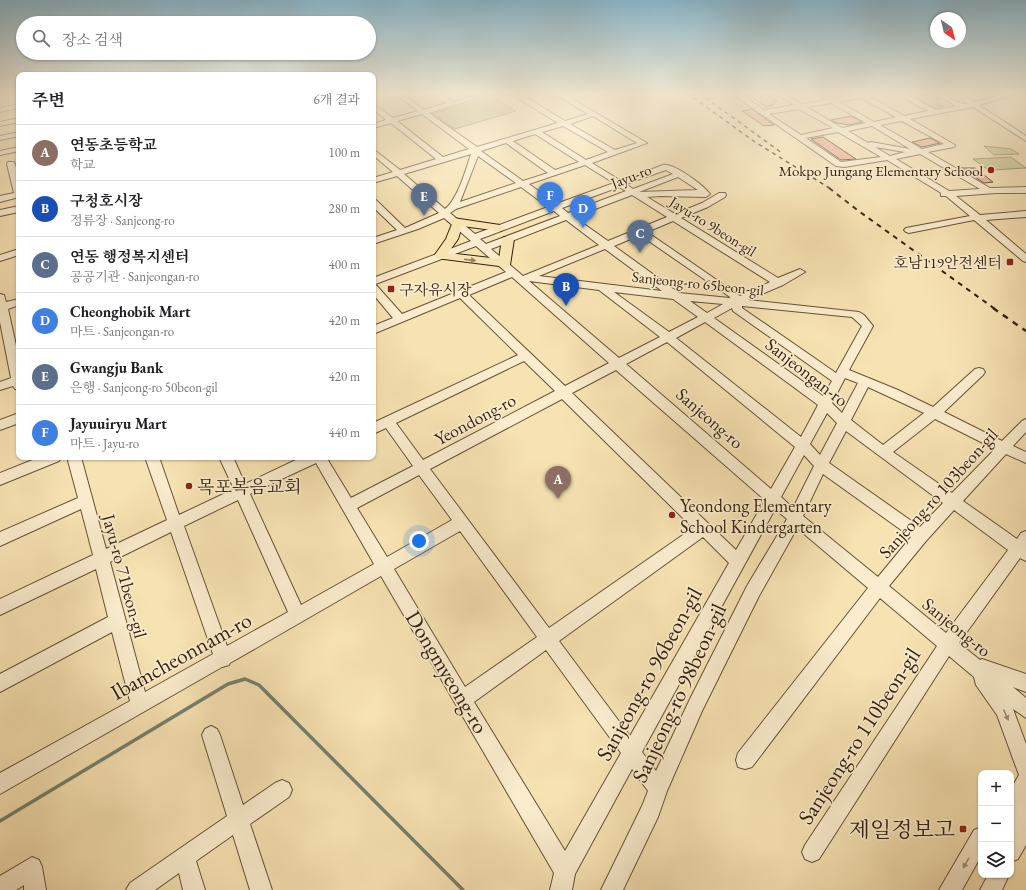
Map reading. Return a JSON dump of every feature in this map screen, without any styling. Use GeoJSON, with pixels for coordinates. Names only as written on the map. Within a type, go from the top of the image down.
{"type":"FeatureCollection","features":[{"type":"Feature","properties":{"kind":"main road"},"geometry":{"type":"LineString","coordinates":[[500,228],[455,223],[452,239],[440,256],[513,272],[508,239]]}},
{"type":"Feature","properties":{"kind":"street"},"geometry":{"type":"LineString","coordinates":[[0,138],[16,135]]}},
{"type":"Feature","properties":{"kind":"street"},"geometry":{"type":"LineString","coordinates":[[409,135],[442,160]]}},
{"type":"Feature","properties":{"kind":"street","name":"Sanjeongan-ro"},"geometry":{"type":"LineString","coordinates":[[454,135],[567,218],[825,404],[843,422],[883,452],[953,502],[1023,546]]}},
{"type":"Feature","properties":{"kind":"street"},"geometry":{"type":"LineString","coordinates":[[376,180],[526,135]]}},
{"type":"Feature","properties":{"kind":"street","name":"Jayu-ro 9beon-gil"},"geometry":{"type":"LineString","coordinates":[[540,135],[779,283]]}},
{"type":"Feature","properties":{"kind":"street"},"geometry":{"type":"LineString","coordinates":[[583,135],[614,153]]}},
{"type":"Feature","properties":{"kind":"street"},"geometry":{"type":"LineString","coordinates":[[376,240],[436,219],[454,207],[643,143],[629,135]]}},
{"type":"Feature","properties":{"kind":"street"},"geometry":{"type":"LineString","coordinates":[[796,135],[837,162],[844,165],[886,159],[951,145],[933,135]]}},
{"type":"Feature","properties":{"kind":"street"},"geometry":{"type":"LineString","coordinates":[[800,137],[813,135]]}},
{"type":"Feature","properties":{"kind":"street"},"geometry":{"type":"LineString","coordinates":[[846,135],[965,207],[974,218],[1026,268]]}},
{"type":"Feature","properties":{"kind":"street"},"geometry":{"type":"LineString","coordinates":[[847,135],[862,142],[886,159],[928,181],[1026,259]]}},
{"type":"Feature","properties":{"kind":"street"},"geometry":{"type":"LineString","coordinates":[[891,135],[988,190]]}},
{"type":"Feature","properties":{"kind":"street"},"geometry":{"type":"LineString","coordinates":[[506,140],[554,173]]}},
{"type":"Feature","properties":{"kind":"street"},"geometry":{"type":"LineString","coordinates":[[862,142],[921,152]]}},
{"type":"Feature","properties":{"kind":"street"},"geometry":{"type":"LineString","coordinates":[[0,153],[16,150]]}},
{"type":"Feature","properties":{"kind":"street"},"geometry":{"type":"LineString","coordinates":[[454,207],[476,150]]}},
{"type":"Feature","properties":{"kind":"street","name":"Sanjeong-ro"},"geometry":{"type":"LineString","coordinates":[[376,154],[794,518],[1026,709]]}},
{"type":"Feature","properties":{"kind":"street"},"geometry":{"type":"LineString","coordinates":[[12,164],[16,181]]}},
{"type":"Feature","properties":{"kind":"street","name":"Jayu-ro"},"geometry":{"type":"LineString","coordinates":[[376,281],[478,243],[508,239],[635,194],[677,174],[677,172],[666,167],[618,184],[500,228],[478,243]]}},
{"type":"Feature","properties":{"kind":"street"},"geometry":{"type":"LineString","coordinates":[[677,174],[699,188],[704,193]]}},
{"type":"Feature","properties":{"kind":"street"},"geometry":{"type":"LineString","coordinates":[[928,181],[974,193],[988,190],[1026,190]]}},
{"type":"Feature","properties":{"kind":"street"},"geometry":{"type":"LineString","coordinates":[[946,195],[974,193],[1002,194],[1013,190]]}},
{"type":"Feature","properties":{"kind":"street"},"geometry":{"type":"LineString","coordinates":[[376,329],[513,272],[605,245],[705,205],[718,197],[704,193],[635,194]]}},
{"type":"Feature","properties":{"kind":"street"},"geometry":{"type":"LineString","coordinates":[[965,207],[974,193]]}},
{"type":"Feature","properties":{"kind":"street"},"geometry":{"type":"LineString","coordinates":[[0,199],[16,195]]}},
{"type":"Feature","properties":{"kind":"street"},"geometry":{"type":"LineString","coordinates":[[376,205],[403,231]]}},
{"type":"Feature","properties":{"kind":"street"},"geometry":{"type":"LineString","coordinates":[[0,213],[16,211]]}},
{"type":"Feature","properties":{"kind":"street"},"geometry":{"type":"LineString","coordinates":[[376,213],[383,211]]}},
{"type":"Feature","properties":{"kind":"street"},"geometry":{"type":"LineString","coordinates":[[909,230],[974,218],[1026,214]]}},
{"type":"Feature","properties":{"kind":"street"},"geometry":{"type":"LineString","coordinates":[[640,231],[735,296],[737,309],[840,376],[865,382],[894,393],[1026,458]]}},
{"type":"Feature","properties":{"kind":"street"},"geometry":{"type":"LineString","coordinates":[[0,258],[16,253]]}},
{"type":"Feature","properties":{"kind":"street","name":"Sanjeong-ro 65beon-gil"},"geometry":{"type":"LineString","coordinates":[[513,272],[603,288],[855,314],[868,326]]}},
{"type":"Feature","properties":{"kind":"street","name":"Yeondong-ro"},"geometry":{"type":"LineString","coordinates":[[348,506],[735,302],[800,272]]}},
{"type":"Feature","properties":{"kind":"street"},"geometry":{"type":"LineString","coordinates":[[603,288],[669,338],[802,445],[821,465],[921,536]]}},
{"type":"Feature","properties":{"kind":"street"},"geometry":{"type":"LineString","coordinates":[[376,291],[400,319]]}},
{"type":"Feature","properties":{"kind":"street"},"geometry":{"type":"LineString","coordinates":[[462,294],[737,561]]}},
{"type":"Feature","properties":{"kind":"street"},"geometry":{"type":"LineString","coordinates":[[16,302],[1,304],[3,327],[16,352]]}},
{"type":"Feature","properties":{"kind":"street","name":"Sanjeong-ro 96beon-gil"},"geometry":{"type":"LineString","coordinates":[[563,880],[737,561],[773,499],[868,326]]}},
{"type":"Feature","properties":{"kind":"street"},"geometry":{"type":"LineString","coordinates":[[376,428],[526,356]]}},
{"type":"Feature","properties":{"kind":"street"},"geometry":{"type":"LineString","coordinates":[[883,452],[944,405],[979,372]]}},
{"type":"Feature","properties":{"kind":"street","name":"Sanjeong-ro 98beon-gil"},"geometry":{"type":"LineString","coordinates":[[612,890],[651,810],[658,789],[696,705],[753,591],[794,518],[865,382]]}},
{"type":"Feature","properties":{"kind":"street"},"geometry":{"type":"LineString","coordinates":[[0,386],[16,383]]}},
{"type":"Feature","properties":{"kind":"street"},"geometry":{"type":"LineString","coordinates":[[0,425],[16,419]]}},
{"type":"Feature","properties":{"kind":"street"},"geometry":{"type":"LineString","coordinates":[[388,422],[658,789]]}},
{"type":"Feature","properties":{"kind":"street","name":"Sanjeong-ro 103beon-gil"},"geometry":{"type":"LineString","coordinates":[[745,760],[878,588],[921,536],[1026,424]]}},
{"type":"Feature","properties":{"kind":"street"},"geometry":{"type":"LineString","coordinates":[[0,479],[47,460]]}},
{"type":"Feature","properties":{"kind":"street","name":"Jayu-ro 71beon-gil"},"geometry":{"type":"LineString","coordinates":[[75,460],[100,560],[140,705]]}},
{"type":"Feature","properties":{"kind":"street"},"geometry":{"type":"LineString","coordinates":[[153,460],[222,659]]}},
{"type":"Feature","properties":{"kind":"street"},"geometry":{"type":"LineString","coordinates":[[227,460],[298,616]]}},
{"type":"Feature","properties":{"kind":"street"},"geometry":{"type":"LineString","coordinates":[[0,607],[309,460]]}},
{"type":"Feature","properties":{"kind":"street","name":"Dongmyeong-ro"},"geometry":{"type":"LineString","coordinates":[[321,460],[462,698],[563,880]]}},
{"type":"Feature","properties":{"kind":"street"},"geometry":{"type":"LineString","coordinates":[[0,539],[85,501]]}},
{"type":"Feature","properties":{"kind":"street","name":"Ibamcheonnam-ro"},"geometry":{"type":"LineString","coordinates":[[0,784],[462,522]]}},
{"type":"Feature","properties":{"kind":"street"},"geometry":{"type":"LineString","coordinates":[[462,698],[703,529]]}},
{"type":"Feature","properties":{"kind":"street","name":"Sanjeong-ro 110beon-gil"},"geometry":{"type":"LineString","coordinates":[[812,852],[947,645],[1023,546]]}},
{"type":"Feature","properties":{"kind":"street"},"geometry":{"type":"LineString","coordinates":[[0,683],[117,621]]}},
{"type":"Feature","properties":{"kind":"street"},"geometry":{"type":"LineString","coordinates":[[970,663],[1026,683]]}},
{"type":"Feature","properties":{"kind":"street"},"geometry":{"type":"LineString","coordinates":[[970,663],[1004,710],[1026,768]]}},
{"type":"Feature","properties":{"kind":"street"},"geometry":{"type":"LineString","coordinates":[[211,735],[261,890]]}},
{"type":"Feature","properties":{"kind":"street"},"geometry":{"type":"LineString","coordinates":[[1014,847],[1022,832],[1014,800],[1026,782]]}},
{"type":"Feature","properties":{"kind":"street"},"geometry":{"type":"LineString","coordinates":[[137,890],[282,790]]}},
{"type":"Feature","properties":{"kind":"street"},"geometry":{"type":"LineString","coordinates":[[950,890],[978,842]]}},
{"type":"Feature","properties":{"kind":"street"},"geometry":{"type":"LineString","coordinates":[[185,857],[194,890]]}},
{"type":"Feature","properties":{"kind":"street"},"geometry":{"type":"LineString","coordinates":[[0,888],[32,867],[35,890]]}},
{"type":"Feature","properties":{"kind":"street"},"geometry":{"type":"LineString","coordinates":[[991,890],[997,878]]}},
{"type":"Feature","properties":{"kind":"shaded area"},"geometry":{"type":"Polygon","coordinates":[[[984,146],[1011,149],[1019,154],[994,155],[984,146]]]}},
{"type":"Feature","properties":{"kind":"shaded area"},"geometry":{"type":"Polygon","coordinates":[[[1011,157],[1026,168],[992,170],[987,169],[973,159],[1011,157]]]}},
{"type":"Feature","properties":{"kind":"building"},"geometry":{"type":"Polygon","coordinates":[[[823,137],[856,159],[841,160],[811,139],[823,137]]]}},
{"type":"Feature","properties":{"kind":"building"},"geometry":{"type":"Polygon","coordinates":[[[930,138],[940,143],[922,147],[912,142],[930,138]]]}},
{"type":"Feature","properties":{"kind":"building"},"geometry":{"type":"Polygon","coordinates":[[[961,168],[975,168],[993,182],[984,183],[961,168]]]}},
{"type":"Feature","properties":{"kind":"waterway"},"geometry":{"type":"LineString","coordinates":[[0,821],[228,684],[245,679],[259,685],[463,890]]}},
{"type":"Feature","properties":{"kind":"railway"},"geometry":{"type":"LineString","coordinates":[[745,135],[831,189]]}},
{"type":"Feature","properties":{"kind":"railway"},"geometry":{"type":"LineString","coordinates":[[756,135],[782,153]]}},
{"type":"Feature","properties":{"kind":"railway"},"geometry":{"type":"LineString","coordinates":[[829,188],[995,309]]}},
{"type":"Feature","properties":{"kind":"railway"},"geometry":{"type":"LineString","coordinates":[[993,308],[1026,331]]}},
{"type":"Feature","properties":{"kind":"place","name":"Mokpo Jungang Elementary School"},"geometry":{"type":"Point","coordinates":[991,170]}},
{"type":"Feature","properties":{"kind":"place","name":"Jayuuiryu Mart"},"geometry":{"type":"Point","coordinates":[550,215]}},
{"type":"Feature","properties":{"kind":"place","name":"Gwangju Bank"},"geometry":{"type":"Point","coordinates":[424,216]}},
{"type":"Feature","properties":{"kind":"place","name":"Cheonghobik Mart"},"geometry":{"type":"Point","coordinates":[583,228]}},
{"type":"Feature","properties":{"kind":"place","name":"연동 행정복지센터"},"geometry":{"type":"Point","coordinates":[640,253]}},
{"type":"Feature","properties":{"kind":"place","name":"호남119안전센터"},"geometry":{"type":"Point","coordinates":[1010,262]}},
{"type":"Feature","properties":{"kind":"place","name":"구자유시장"},"geometry":{"type":"Point","coordinates":[391,289]}},
{"type":"Feature","properties":{"kind":"place","name":"구청호시장"},"geometry":{"type":"Point","coordinates":[566,306]}},
{"type":"Feature","properties":{"kind":"place","name":"목포복음교회"},"geometry":{"type":"Point","coordinates":[189,486]}},
{"type":"Feature","properties":{"kind":"place","name":"연동초등학교"},"geometry":{"type":"Point","coordinates":[558,499]}},
{"type":"Feature","properties":{"kind":"place","name":"Yeondong Elementary School Kindergarten"},"geometry":{"type":"Point","coordinates":[672,515]}},
{"type":"Feature","properties":{"kind":"place","name":"제일정보고"},"geometry":{"type":"Point","coordinates":[963,829]}}]}
